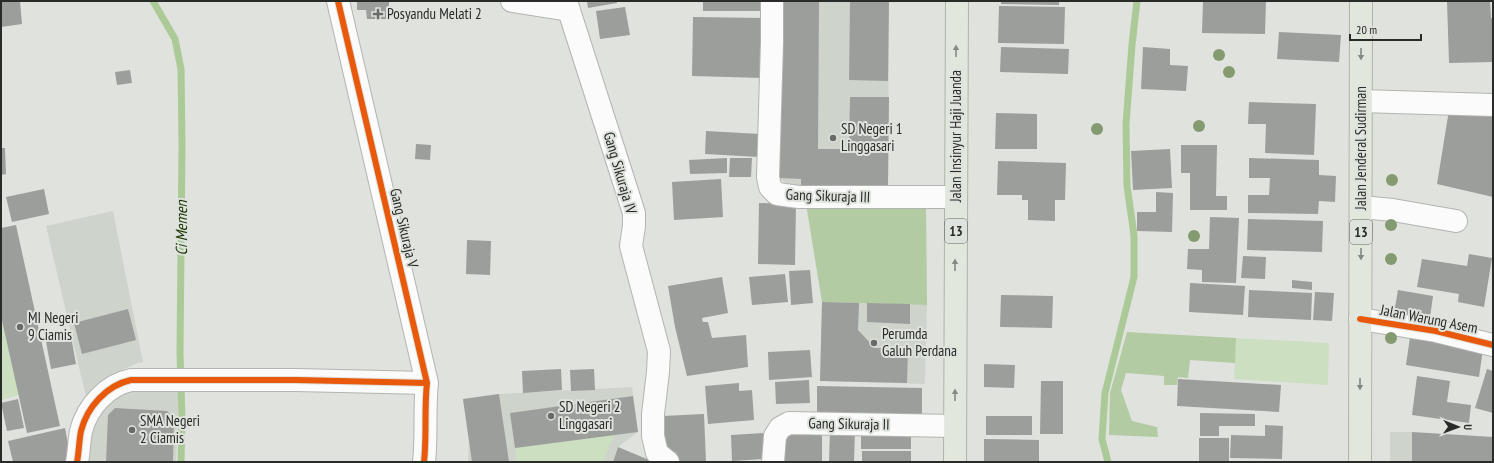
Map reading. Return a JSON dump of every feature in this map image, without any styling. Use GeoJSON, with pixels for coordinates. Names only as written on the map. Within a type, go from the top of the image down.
{"type":"FeatureCollection","features":[{"type":"Feature","properties":{"kind":"highway","name":"Jalan Insinyur Haji Juanda"},"geometry":{"type":"LineString","coordinates":[[955,462],[957,1]]}},
{"type":"Feature","properties":{"kind":"highway","name":"Jalan Jenderal Sudirman"},"geometry":{"type":"LineString","coordinates":[[1360,462],[1361,1]]}},
{"type":"Feature","properties":{"kind":"street","name":"Gang Sikuraja V"},"geometry":{"type":"LineString","coordinates":[[338,1],[427,383],[425,400],[426,445],[424,462]]}},
{"type":"Feature","properties":{"kind":"street"},"geometry":{"type":"LineString","coordinates":[[512,1],[568,5]]}},
{"type":"Feature","properties":{"kind":"street","name":"Gang Sikuraja III"},"geometry":{"type":"LineString","coordinates":[[772,1],[768,177],[770,187],[777,194],[799,197],[956,197]]}},
{"type":"Feature","properties":{"kind":"street","name":"Gang Sikuraja IV"},"geometry":{"type":"LineString","coordinates":[[568,5],[634,212],[634,226],[631,246],[659,351],[653,414],[653,436],[658,453],[668,462]]}},
{"type":"Feature","properties":{"kind":"street"},"geometry":{"type":"LineString","coordinates":[[1361,101],[1493,105]]}},
{"type":"Feature","properties":{"kind":"street"},"geometry":{"type":"LineString","coordinates":[[1361,207],[1393,210],[1456,221]]}},
{"type":"Feature","properties":{"kind":"street","name":"Jalan Warung Asem"},"geometry":{"type":"LineString","coordinates":[[1360,318],[1436,331],[1493,345]]}},
{"type":"Feature","properties":{"kind":"street"},"geometry":{"type":"LineString","coordinates":[[78,462],[81,431],[84,420],[90,409],[102,395],[122,382],[132,380],[296,380],[427,383]]}},
{"type":"Feature","properties":{"kind":"street","name":"Gang Sikuraja II"},"geometry":{"type":"LineString","coordinates":[[773,462],[775,436],[780,428],[789,423],[955,426]]}},
{"type":"Feature","properties":{"kind":"shaded area","name":"SD Negeri 1 Linggasari"},"geometry":{"type":"Polygon","coordinates":[[[779,1],[889,1],[888,186],[801,192],[778,178],[779,1]]]}},
{"type":"Feature","properties":{"kind":"shaded area"},"geometry":{"type":"Polygon","coordinates":[[[113,211],[143,362],[119,371],[87,401],[46,226],[113,211]]]}},
{"type":"Feature","properties":{"kind":"shaded area","name":"Perumda Galuh Perdana"},"geometry":{"type":"Polygon","coordinates":[[[822,302],[927,305],[925,384],[820,381],[822,302]]]}},
{"type":"Feature","properties":{"kind":"shaded area","name":"SMA Negeri 2 Ciamis"},"geometry":{"type":"Polygon","coordinates":[[[179,387],[176,462],[84,462],[89,420],[122,388],[179,387]]]}},
{"type":"Feature","properties":{"kind":"shaded area","name":"SD Negeri 2 Linggasari"},"geometry":{"type":"Polygon","coordinates":[[[632,387],[638,432],[618,447],[613,462],[468,462],[469,440],[463,399],[499,394],[632,387]]]}},
{"type":"Feature","properties":{"kind":"shaded area"},"geometry":{"type":"Polygon","coordinates":[[[1390,432],[1412,432],[1493,462],[1390,462],[1390,432]]]}},
{"type":"Feature","properties":{"kind":"green space"},"geometry":{"type":"Polygon","coordinates":[[[926,202],[927,305],[822,302],[806,204],[926,202]]]}},
{"type":"Feature","properties":{"kind":"green space"},"geometry":{"type":"Polygon","coordinates":[[[1,316],[19,395],[1,400],[1,316]]]}},
{"type":"Feature","properties":{"kind":"green space"},"geometry":{"type":"Polygon","coordinates":[[[1127,332],[1236,338],[1235,363],[1190,360],[1188,378],[1178,377],[1177,385],[1164,385],[1164,376],[1126,373],[1121,390],[1132,421],[1157,427],[1158,437],[1109,435],[1110,393],[1127,332]]]}},
{"type":"Feature","properties":{"kind":"green space"},"geometry":{"type":"Polygon","coordinates":[[[1236,338],[1329,343],[1328,385],[1234,379],[1236,338]]]}},
{"type":"Feature","properties":{"kind":"green space"},"geometry":{"type":"Polygon","coordinates":[[[614,435],[603,462],[517,462],[515,448],[614,435]]]}},
{"type":"Feature","properties":{"kind":"building"},"geometry":{"type":"Polygon","coordinates":[[[1,1],[20,1],[22,24],[1,27],[1,1]]]}},
{"type":"Feature","properties":{"kind":"building","name":"Posyandu Melati 2"},"geometry":{"type":"Polygon","coordinates":[[[357,1],[389,1],[389,19],[367,19],[366,10],[357,10],[357,1]]]}},
{"type":"Feature","properties":{"kind":"building"},"geometry":{"type":"Polygon","coordinates":[[[587,1],[617,1],[617,3],[588,8],[587,1]]]}},
{"type":"Feature","properties":{"kind":"building"},"geometry":{"type":"Polygon","coordinates":[[[703,1],[763,1],[763,11],[703,11],[703,1]]]}},
{"type":"Feature","properties":{"kind":"building"},"geometry":{"type":"Polygon","coordinates":[[[779,1],[819,1],[818,149],[849,149],[850,97],[889,97],[888,186],[817,186],[817,189],[801,189],[801,179],[778,178],[779,1]]]}},
{"type":"Feature","properties":{"kind":"building"},"geometry":{"type":"Polygon","coordinates":[[[850,1],[889,1],[888,81],[849,80],[850,1]]]}},
{"type":"Feature","properties":{"kind":"building"},"geometry":{"type":"Polygon","coordinates":[[[1001,1],[1059,1],[1059,5],[1001,4],[1001,1]]]}},
{"type":"Feature","properties":{"kind":"building"},"geometry":{"type":"Polygon","coordinates":[[[1203,1],[1266,1],[1265,34],[1202,33],[1203,1]]]}},
{"type":"Feature","properties":{"kind":"building"},"geometry":{"type":"Polygon","coordinates":[[[1447,1],[1490,1],[1491,18],[1493,18],[1493,62],[1449,63],[1447,1]]]}},
{"type":"Feature","properties":{"kind":"building"},"geometry":{"type":"Polygon","coordinates":[[[999,6],[1065,7],[1064,44],[998,43],[999,6]]]}},
{"type":"Feature","properties":{"kind":"building"},"geometry":{"type":"Polygon","coordinates":[[[625,7],[630,35],[600,39],[596,11],[625,7]]]}},
{"type":"Feature","properties":{"kind":"building"},"geometry":{"type":"Polygon","coordinates":[[[693,17],[764,18],[763,78],[692,76],[693,17]]]}},
{"type":"Feature","properties":{"kind":"building"},"geometry":{"type":"Polygon","coordinates":[[[1279,32],[1341,35],[1339,62],[1277,59],[1279,32]]]}},
{"type":"Feature","properties":{"kind":"building"},"geometry":{"type":"Polygon","coordinates":[[[1001,47],[1069,49],[1068,74],[1000,72],[1001,47]]]}},
{"type":"Feature","properties":{"kind":"building"},"geometry":{"type":"Polygon","coordinates":[[[1143,47],[1170,49],[1170,65],[1188,66],[1186,91],[1141,89],[1143,47]]]}},
{"type":"Feature","properties":{"kind":"building"},"geometry":{"type":"Polygon","coordinates":[[[130,70],[132,83],[117,85],[115,72],[130,70]]]}},
{"type":"Feature","properties":{"kind":"building"},"geometry":{"type":"Polygon","coordinates":[[[1249,102],[1316,104],[1314,155],[1265,153],[1266,124],[1248,124],[1249,102]]]}},
{"type":"Feature","properties":{"kind":"building"},"geometry":{"type":"Polygon","coordinates":[[[1449,110],[1493,113],[1493,197],[1437,184],[1449,110]]]}},
{"type":"Feature","properties":{"kind":"building"},"geometry":{"type":"Polygon","coordinates":[[[996,113],[1037,114],[1037,149],[995,149],[996,113]]]}},
{"type":"Feature","properties":{"kind":"building"},"geometry":{"type":"Polygon","coordinates":[[[706,131],[760,134],[759,157],[705,154],[706,131]]]}},
{"type":"Feature","properties":{"kind":"building"},"geometry":{"type":"Polygon","coordinates":[[[416,144],[431,145],[430,160],[415,159],[416,144]]]}},
{"type":"Feature","properties":{"kind":"building"},"geometry":{"type":"Polygon","coordinates":[[[1181,145],[1217,145],[1216,196],[1227,196],[1227,210],[1190,210],[1190,173],[1181,173],[1181,145]]]}},
{"type":"Feature","properties":{"kind":"building"},"geometry":{"type":"Polygon","coordinates":[[[1,148],[5,148],[6,174],[1,175],[1,148]]]}},
{"type":"Feature","properties":{"kind":"building"},"geometry":{"type":"Polygon","coordinates":[[[1170,149],[1172,188],[1133,190],[1131,151],[1170,149]]]}},
{"type":"Feature","properties":{"kind":"building"},"geometry":{"type":"Polygon","coordinates":[[[727,158],[727,173],[690,174],[689,160],[727,158]]]}},
{"type":"Feature","properties":{"kind":"building"},"geometry":{"type":"Polygon","coordinates":[[[730,158],[752,158],[751,177],[729,177],[730,158]]]}},
{"type":"Feature","properties":{"kind":"building"},"geometry":{"type":"Polygon","coordinates":[[[1249,158],[1319,160],[1319,175],[1336,176],[1335,202],[1319,201],[1318,214],[1248,213],[1248,195],[1269,195],[1270,178],[1249,178],[1249,158]]]}},
{"type":"Feature","properties":{"kind":"building"},"geometry":{"type":"Polygon","coordinates":[[[998,161],[1066,163],[1065,200],[1055,200],[1055,221],[1028,220],[1028,200],[1022,200],[1022,195],[997,195],[998,161]]]}},
{"type":"Feature","properties":{"kind":"building"},"geometry":{"type":"Polygon","coordinates":[[[721,179],[723,217],[674,220],[672,182],[721,179]]]}},
{"type":"Feature","properties":{"kind":"building"},"geometry":{"type":"Polygon","coordinates":[[[44,189],[49,214],[12,222],[6,197],[44,189]]]}},
{"type":"Feature","properties":{"kind":"building"},"geometry":{"type":"Polygon","coordinates":[[[1156,192],[1173,193],[1172,232],[1137,231],[1137,212],[1156,212],[1156,192]]]}},
{"type":"Feature","properties":{"kind":"building"},"geometry":{"type":"Polygon","coordinates":[[[759,203],[796,204],[795,265],[758,264],[759,203]]]}},
{"type":"Feature","properties":{"kind":"building"},"geometry":{"type":"Polygon","coordinates":[[[1210,217],[1239,218],[1236,283],[1202,282],[1202,270],[1187,269],[1188,249],[1209,249],[1210,217]]]}},
{"type":"Feature","properties":{"kind":"building"},"geometry":{"type":"Polygon","coordinates":[[[1248,219],[1323,221],[1322,252],[1247,250],[1248,219]]]}},
{"type":"Feature","properties":{"kind":"building","name":"MI Negeri 9 Ciamis"},"geometry":{"type":"Polygon","coordinates":[[[16,225],[60,426],[27,433],[1,316],[1,228],[16,225]]]}},
{"type":"Feature","properties":{"kind":"building"},"geometry":{"type":"Polygon","coordinates":[[[467,240],[491,241],[490,275],[466,274],[467,240]]]}},
{"type":"Feature","properties":{"kind":"building"},"geometry":{"type":"Polygon","coordinates":[[[1469,254],[1492,258],[1484,307],[1458,302],[1459,294],[1417,287],[1422,259],[1467,266],[1469,254]]]}},
{"type":"Feature","properties":{"kind":"building"},"geometry":{"type":"Polygon","coordinates":[[[1243,256],[1266,257],[1265,279],[1241,278],[1243,256]]]}},
{"type":"Feature","properties":{"kind":"building"},"geometry":{"type":"Polygon","coordinates":[[[810,270],[813,303],[791,305],[789,271],[810,270]]]}},
{"type":"Feature","properties":{"kind":"building"},"geometry":{"type":"Polygon","coordinates":[[[785,274],[788,302],[752,305],[749,277],[785,274]]]}},
{"type":"Feature","properties":{"kind":"building"},"geometry":{"type":"Polygon","coordinates":[[[722,277],[728,313],[702,318],[703,322],[708,322],[712,338],[746,335],[748,367],[687,376],[675,327],[668,286],[722,277]]]}},
{"type":"Feature","properties":{"kind":"building"},"geometry":{"type":"Polygon","coordinates":[[[1292,280],[1312,282],[1312,290],[1292,288],[1292,280]]]}},
{"type":"Feature","properties":{"kind":"building"},"geometry":{"type":"Polygon","coordinates":[[[1190,283],[1245,286],[1243,315],[1189,312],[1190,283]]]}},
{"type":"Feature","properties":{"kind":"building"},"geometry":{"type":"Polygon","coordinates":[[[1249,290],[1312,293],[1311,320],[1248,317],[1249,290]]]}},
{"type":"Feature","properties":{"kind":"building"},"geometry":{"type":"Polygon","coordinates":[[[1398,290],[1433,296],[1429,325],[1393,319],[1398,290]]]}},
{"type":"Feature","properties":{"kind":"building"},"geometry":{"type":"Polygon","coordinates":[[[1315,292],[1334,293],[1332,321],[1313,320],[1315,292]]]}},
{"type":"Feature","properties":{"kind":"building"},"geometry":{"type":"Polygon","coordinates":[[[1001,295],[1053,296],[1052,328],[1000,327],[1001,295]]]}},
{"type":"Feature","properties":{"kind":"building"},"geometry":{"type":"Polygon","coordinates":[[[822,302],[859,303],[858,330],[875,348],[908,349],[907,383],[820,381],[822,302]]]}},
{"type":"Feature","properties":{"kind":"building"},"geometry":{"type":"Polygon","coordinates":[[[867,303],[910,304],[910,324],[867,322],[867,303]]]}},
{"type":"Feature","properties":{"kind":"building"},"geometry":{"type":"Polygon","coordinates":[[[128,309],[136,340],[82,354],[74,323],[128,309]]]}},
{"type":"Feature","properties":{"kind":"building"},"geometry":{"type":"Polygon","coordinates":[[[70,331],[76,364],[51,369],[45,336],[70,331]]]}},
{"type":"Feature","properties":{"kind":"building"},"geometry":{"type":"Polygon","coordinates":[[[1410,337],[1483,349],[1479,377],[1406,365],[1410,337]]]}},
{"type":"Feature","properties":{"kind":"building"},"geometry":{"type":"Polygon","coordinates":[[[810,350],[812,377],[769,380],[768,352],[810,350]]]}},
{"type":"Feature","properties":{"kind":"building"},"geometry":{"type":"Polygon","coordinates":[[[984,364],[1015,365],[1014,388],[984,387],[984,364]]]}},
{"type":"Feature","properties":{"kind":"building"},"geometry":{"type":"Polygon","coordinates":[[[561,369],[562,390],[523,393],[522,371],[561,369]]]}},
{"type":"Feature","properties":{"kind":"building"},"geometry":{"type":"Polygon","coordinates":[[[594,369],[595,390],[571,391],[570,370],[594,369]]]}},
{"type":"Feature","properties":{"kind":"building"},"geometry":{"type":"Polygon","coordinates":[[[1487,369],[1493,371],[1493,413],[1475,408],[1487,369]]]}},
{"type":"Feature","properties":{"kind":"building"},"geometry":{"type":"Polygon","coordinates":[[[1417,376],[1450,381],[1447,402],[1471,405],[1469,423],[1412,415],[1417,376]]]}},
{"type":"Feature","properties":{"kind":"building"},"geometry":{"type":"Polygon","coordinates":[[[1178,379],[1281,385],[1279,412],[1177,406],[1178,379]]]}},
{"type":"Feature","properties":{"kind":"building"},"geometry":{"type":"Polygon","coordinates":[[[809,380],[810,403],[776,404],[775,382],[809,380]]]}},
{"type":"Feature","properties":{"kind":"building"},"geometry":{"type":"Polygon","coordinates":[[[1041,381],[1063,381],[1063,434],[1040,434],[1041,381]]]}},
{"type":"Feature","properties":{"kind":"building"},"geometry":{"type":"Polygon","coordinates":[[[739,383],[739,391],[752,390],[754,420],[708,424],[705,386],[739,383]]]}},
{"type":"Feature","properties":{"kind":"building"},"geometry":{"type":"Polygon","coordinates":[[[817,386],[922,388],[922,422],[817,420],[817,386]]]}},
{"type":"Feature","properties":{"kind":"building"},"geometry":{"type":"Polygon","coordinates":[[[499,394],[509,462],[472,462],[463,399],[499,394]]]}},
{"type":"Feature","properties":{"kind":"building"},"geometry":{"type":"Polygon","coordinates":[[[633,396],[638,432],[515,448],[510,413],[633,396]]]}},
{"type":"Feature","properties":{"kind":"building"},"geometry":{"type":"Polygon","coordinates":[[[18,399],[24,428],[7,431],[1,403],[18,399]]]}},
{"type":"Feature","properties":{"kind":"building"},"geometry":{"type":"Polygon","coordinates":[[[115,408],[167,411],[174,418],[173,462],[106,462],[108,415],[115,408]]]}},
{"type":"Feature","properties":{"kind":"building"},"geometry":{"type":"Polygon","coordinates":[[[1200,413],[1255,414],[1255,426],[1219,426],[1219,436],[1200,436],[1200,413]]]}},
{"type":"Feature","properties":{"kind":"building"},"geometry":{"type":"Polygon","coordinates":[[[704,414],[706,462],[677,462],[676,452],[665,453],[663,416],[704,414]]]}},
{"type":"Feature","properties":{"kind":"building"},"geometry":{"type":"Polygon","coordinates":[[[986,416],[1032,416],[1032,435],[986,435],[986,416]]]}},
{"type":"Feature","properties":{"kind":"building"},"geometry":{"type":"Polygon","coordinates":[[[1265,425],[1283,426],[1282,459],[1230,458],[1231,435],[1265,436],[1265,425]]]}},
{"type":"Feature","properties":{"kind":"building"},"geometry":{"type":"Polygon","coordinates":[[[65,428],[71,460],[61,462],[13,462],[8,441],[65,428]]]}},
{"type":"Feature","properties":{"kind":"building"},"geometry":{"type":"Polygon","coordinates":[[[830,429],[855,430],[854,462],[829,462],[830,429]]]}},
{"type":"Feature","properties":{"kind":"building"},"geometry":{"type":"Polygon","coordinates":[[[861,429],[911,429],[911,449],[861,449],[861,429]]]}},
{"type":"Feature","properties":{"kind":"building"},"geometry":{"type":"Polygon","coordinates":[[[1412,432],[1493,437],[1493,462],[1412,462],[1412,432]]]}},
{"type":"Feature","properties":{"kind":"building"},"geometry":{"type":"Polygon","coordinates":[[[763,433],[765,459],[732,461],[731,435],[763,433]]]}},
{"type":"Feature","properties":{"kind":"building"},"geometry":{"type":"Polygon","coordinates":[[[781,433],[822,434],[822,462],[780,462],[781,433]]]}},
{"type":"Feature","properties":{"kind":"building"},"geometry":{"type":"Polygon","coordinates":[[[1199,438],[1229,438],[1229,462],[1199,462],[1199,438]]]}},
{"type":"Feature","properties":{"kind":"building"},"geometry":{"type":"Polygon","coordinates":[[[984,439],[1039,440],[1039,462],[984,462],[984,439]]]}},
{"type":"Feature","properties":{"kind":"building"},"geometry":{"type":"Polygon","coordinates":[[[618,447],[654,462],[613,462],[618,447]]]}},
{"type":"Feature","properties":{"kind":"building"},"geometry":{"type":"Polygon","coordinates":[[[862,451],[911,451],[911,462],[862,462],[862,451]]]}},
{"type":"Feature","properties":{"kind":"waterway","name":"Ci Memen"},"geometry":{"type":"LineString","coordinates":[[153,1],[175,39],[181,69],[181,462]]}},
{"type":"Feature","properties":{"kind":"waterway"},"geometry":{"type":"LineString","coordinates":[[1108,462],[1102,439],[1105,393],[1134,277],[1134,235],[1127,186],[1126,124],[1137,1]]}},
{"type":"Feature","properties":{"kind":"cycle path"},"geometry":{"type":"LineString","coordinates":[[338,1],[427,383],[424,462]]}},
{"type":"Feature","properties":{"kind":"cycle path"},"geometry":{"type":"LineString","coordinates":[[1360,319],[1436,331],[1493,345]]}},
{"type":"Feature","properties":{"kind":"cycle path"},"geometry":{"type":"LineString","coordinates":[[77,462],[81,431],[93,406],[106,392],[131,380],[296,380],[427,383]]}},
{"type":"Feature","properties":{"kind":"place","name":"Posyandu Melati 2"},"geometry":{"type":"Point","coordinates":[378,14]}},
{"type":"Feature","properties":{"kind":"place","name":"SD Negeri 1 Linggasari"},"geometry":{"type":"Point","coordinates":[833,138]}},
{"type":"Feature","properties":{"kind":"place","name":"MI Negeri 9 Ciamis"},"geometry":{"type":"Point","coordinates":[20,327]}},
{"type":"Feature","properties":{"kind":"place","name":"Perumda Galuh Perdana"},"geometry":{"type":"Point","coordinates":[874,343]}},
{"type":"Feature","properties":{"kind":"place","name":"SD Negeri 2 Linggasari"},"geometry":{"type":"Point","coordinates":[551,416]}},
{"type":"Feature","properties":{"kind":"place","name":"SMA Negeri 2 Ciamis"},"geometry":{"type":"Point","coordinates":[132,430]}}]}
